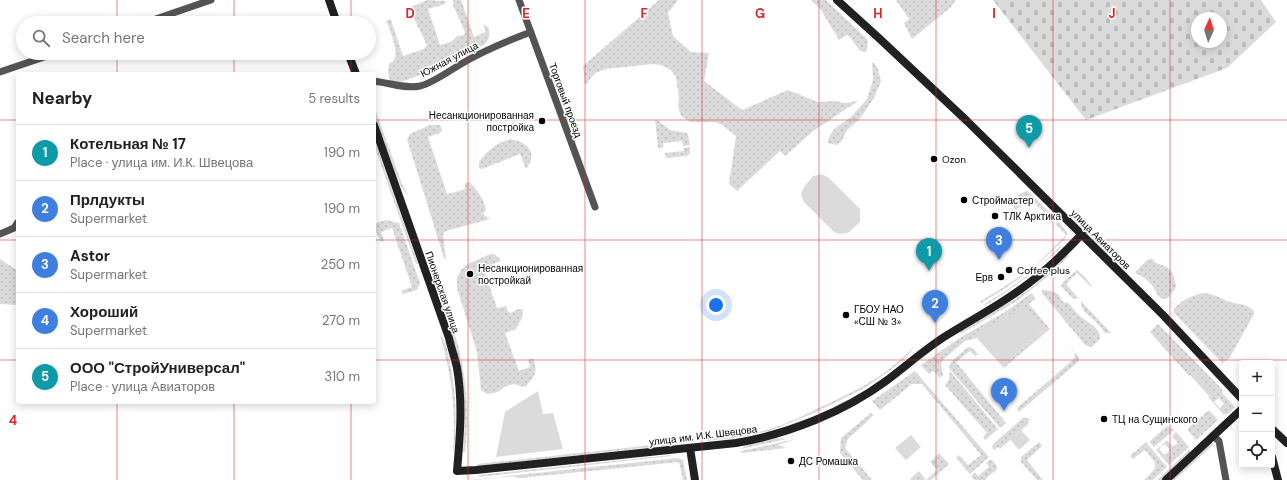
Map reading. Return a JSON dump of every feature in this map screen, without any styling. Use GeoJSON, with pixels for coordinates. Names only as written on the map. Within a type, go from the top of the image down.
{"type":"FeatureCollection","features":[{"type":"Feature","properties":{"kind":"street"},"geometry":{"type":"LineString","coordinates":[[164,16],[211,0]]}},
{"type":"Feature","properties":{"kind":"street"},"geometry":{"type":"LineString","coordinates":[[329,0],[335,16]]}},
{"type":"Feature","properties":{"kind":"street","name":"Торговый проезд"},"geometry":{"type":"LineString","coordinates":[[519,0],[595,207]]}},
{"type":"Feature","properties":{"kind":"street","name":"улица Авиаторов"},"geometry":{"type":"LineString","coordinates":[[837,0],[960,114],[1082,234],[1163,315],[1239,396]]}},
{"type":"Feature","properties":{"kind":"street","name":"Южная улица"},"geometry":{"type":"LineString","coordinates":[[376,81],[398,86],[420,86],[504,42],[531,32]]}},
{"type":"Feature","properties":{"kind":"street"},"geometry":{"type":"LineString","coordinates":[[0,72],[35,60]]}},
{"type":"Feature","properties":{"kind":"street"},"geometry":{"type":"LineString","coordinates":[[351,60],[355,72]]}},
{"type":"Feature","properties":{"kind":"street","name":"Пионерская улица"},"geometry":{"type":"LineString","coordinates":[[376,131],[446,331],[457,369],[460,412],[457,471]]}},
{"type":"Feature","properties":{"kind":"street"},"geometry":{"type":"LineString","coordinates":[[0,234],[14,228],[16,225]]}},
{"type":"Feature","properties":{"kind":"street","name":"улица им. И.К. Швецова"},"geometry":{"type":"LineString","coordinates":[[457,471],[736,443],[778,434],[817,419],[862,397],[886,381],[943,337],[1008,298],[1038,276],[1082,234]]}},
{"type":"Feature","properties":{"kind":"street"},"geometry":{"type":"LineString","coordinates":[[1166,480],[1239,412]]}},
{"type":"Feature","properties":{"kind":"street"},"geometry":{"type":"LineString","coordinates":[[1275,432],[1287,443]]}},
{"type":"Feature","properties":{"kind":"street"},"geometry":{"type":"LineString","coordinates":[[1214,436],[1218,441],[1226,480]]}},
{"type":"Feature","properties":{"kind":"street"},"geometry":{"type":"LineString","coordinates":[[690,448],[695,480]]}},
{"type":"Feature","properties":{"kind":"street"},"geometry":{"type":"LineString","coordinates":[[1275,468],[1278,480]]}},
{"type":"Feature","properties":{"kind":"green space"},"geometry":{"type":"Polygon","coordinates":[[[427,0],[446,1],[445,4],[428,9],[440,45],[451,42],[457,36],[464,35],[465,32],[453,5],[453,0],[461,0],[474,37],[486,32],[483,24],[488,27],[488,39],[484,45],[421,75],[408,80],[392,82],[390,80],[388,68],[389,64],[394,60],[395,46],[386,21],[389,19],[391,20],[403,56],[424,49],[427,45],[410,10],[411,7],[427,0]]]}},
{"type":"Feature","properties":{"kind":"green space"},"geometry":{"type":"Polygon","coordinates":[[[659,0],[678,0],[668,13],[673,36],[691,52],[709,53],[704,81],[742,110],[788,90],[818,102],[835,101],[845,103],[858,101],[812,132],[785,156],[780,151],[737,191],[729,184],[736,136],[722,125],[715,122],[691,122],[681,116],[678,106],[679,97],[676,77],[671,70],[661,65],[653,64],[606,69],[595,73],[585,85],[583,66],[659,0]]]}},
{"type":"Feature","properties":{"kind":"green space"},"geometry":{"type":"Polygon","coordinates":[[[811,0],[826,0],[867,39],[868,46],[865,52],[860,51],[847,35],[839,40],[821,10],[811,0]]]}},
{"type":"Feature","properties":{"kind":"green space"},"geometry":{"type":"Polygon","coordinates":[[[896,0],[956,0],[951,7],[912,39],[904,23],[909,19],[896,0]]]}},
{"type":"Feature","properties":{"kind":"green space"},"geometry":{"type":"Polygon","coordinates":[[[993,0],[1261,0],[1276,22],[1227,68],[1086,120],[993,0]]]}},
{"type":"Feature","properties":{"kind":"green space"},"geometry":{"type":"Polygon","coordinates":[[[872,62],[878,69],[881,81],[874,98],[859,120],[847,130],[841,142],[836,145],[828,143],[828,139],[834,129],[851,117],[867,99],[873,80],[872,62]]]}},
{"type":"Feature","properties":{"kind":"green space"},"geometry":{"type":"Polygon","coordinates":[[[376,112],[402,184],[409,197],[400,185],[376,119],[376,112]]]}},
{"type":"Feature","properties":{"kind":"green space"},"geometry":{"type":"Polygon","coordinates":[[[655,120],[659,121],[670,130],[687,133],[690,145],[683,146],[682,141],[663,143],[663,148],[658,148],[655,120]]]}},
{"type":"Feature","properties":{"kind":"green space"},"geometry":{"type":"Polygon","coordinates":[[[430,125],[440,125],[442,130],[440,133],[428,137],[447,194],[463,190],[465,188],[465,183],[469,182],[477,191],[484,203],[486,210],[483,214],[490,219],[446,231],[443,234],[446,260],[444,258],[407,139],[410,134],[430,125]]]}},
{"type":"Feature","properties":{"kind":"green space"},"geometry":{"type":"Polygon","coordinates":[[[510,139],[526,145],[529,149],[531,158],[526,169],[520,154],[482,169],[479,168],[479,162],[485,154],[496,145],[510,139]]]}},
{"type":"Feature","properties":{"kind":"green space"},"geometry":{"type":"Polygon","coordinates":[[[376,144],[418,264],[416,264],[376,151],[376,144]]]}},
{"type":"Feature","properties":{"kind":"green space"},"geometry":{"type":"Polygon","coordinates":[[[690,147],[690,153],[687,156],[666,158],[665,153],[684,151],[683,148],[690,147]]]}},
{"type":"Feature","properties":{"kind":"green space"},"geometry":{"type":"Polygon","coordinates":[[[822,174],[829,178],[860,209],[860,222],[848,233],[839,234],[834,232],[804,202],[801,194],[804,187],[813,176],[822,174]]]}},
{"type":"Feature","properties":{"kind":"green space"},"geometry":{"type":"Polygon","coordinates":[[[1028,191],[1049,212],[1048,216],[1029,197],[1016,210],[1014,207],[1014,201],[1018,195],[1028,191]]]}},
{"type":"Feature","properties":{"kind":"green space"},"geometry":{"type":"Polygon","coordinates":[[[386,220],[399,223],[420,283],[417,290],[403,294],[401,291],[412,287],[392,228],[381,232],[384,242],[380,241],[376,233],[376,223],[386,220]]]}},
{"type":"Feature","properties":{"kind":"green space"},"geometry":{"type":"Polygon","coordinates":[[[1059,222],[1067,232],[1066,237],[1046,257],[1028,272],[981,303],[981,301],[1036,265],[1066,235],[1055,223],[1059,222]]]}},
{"type":"Feature","properties":{"kind":"green space"},"geometry":{"type":"Polygon","coordinates":[[[1060,246],[1061,247],[1052,256],[1043,264],[1025,278],[986,305],[983,305],[1039,267],[1060,246]]]}},
{"type":"Feature","properties":{"kind":"green space"},"geometry":{"type":"Polygon","coordinates":[[[492,254],[496,255],[501,261],[483,268],[497,308],[506,306],[508,312],[511,313],[518,309],[523,309],[522,318],[516,329],[505,333],[519,371],[530,367],[528,360],[532,358],[536,369],[533,378],[525,387],[514,384],[506,386],[498,392],[487,394],[481,390],[477,352],[457,288],[457,277],[462,269],[470,263],[492,254]]]}},
{"type":"Feature","properties":{"kind":"green space"},"geometry":{"type":"Polygon","coordinates":[[[1068,255],[1069,256],[1047,277],[1017,301],[961,334],[960,332],[1032,287],[1068,255]]]}},
{"type":"Feature","properties":{"kind":"green space"},"geometry":{"type":"Polygon","coordinates":[[[0,259],[16,270],[16,305],[0,304],[0,259]]]}},
{"type":"Feature","properties":{"kind":"green space"},"geometry":{"type":"Polygon","coordinates":[[[1149,259],[1152,259],[1156,263],[1167,267],[1172,272],[1176,285],[1175,289],[1167,299],[1163,299],[1158,295],[1151,284],[1135,272],[1149,259]]]}},
{"type":"Feature","properties":{"kind":"green space"},"geometry":{"type":"Polygon","coordinates":[[[1077,270],[1085,277],[1093,288],[1077,273],[1066,284],[1079,299],[1072,298],[1061,286],[1063,282],[1077,270]]]}},
{"type":"Feature","properties":{"kind":"green space"},"geometry":{"type":"Polygon","coordinates":[[[436,280],[448,312],[461,358],[467,412],[465,452],[463,452],[464,406],[459,365],[449,324],[434,281],[436,280]]]}},
{"type":"Feature","properties":{"kind":"green space"},"geometry":{"type":"Polygon","coordinates":[[[1042,290],[1051,291],[1059,295],[1065,303],[1067,302],[1078,314],[1099,332],[1100,339],[1092,347],[1085,345],[1042,293],[1042,290]]]}},
{"type":"Feature","properties":{"kind":"green space"},"geometry":{"type":"Polygon","coordinates":[[[1032,293],[1035,299],[1029,304],[1050,329],[1003,368],[1002,366],[1044,330],[974,335],[977,338],[965,341],[944,359],[941,364],[943,375],[940,378],[933,371],[929,374],[921,365],[958,339],[1003,313],[1032,293]]]}},
{"type":"Feature","properties":{"kind":"green space"},"geometry":{"type":"Polygon","coordinates":[[[1203,293],[1244,305],[1254,311],[1254,314],[1229,359],[1222,363],[1174,313],[1174,309],[1184,301],[1203,293]]]}},
{"type":"Feature","properties":{"kind":"green space"},"geometry":{"type":"Polygon","coordinates":[[[1081,301],[1111,333],[1105,333],[1085,312],[1082,308],[1081,301]]]}},
{"type":"Feature","properties":{"kind":"green space"},"geometry":{"type":"Polygon","coordinates":[[[1024,306],[1044,330],[1002,366],[974,335],[1024,306]]]}},
{"type":"Feature","properties":{"kind":"green space"},"geometry":{"type":"Polygon","coordinates":[[[1158,324],[1222,389],[1223,394],[1235,407],[1228,414],[1223,414],[1208,397],[1213,392],[1195,371],[1189,376],[1150,332],[1158,324]],[[1219,398],[1214,402],[1220,408],[1224,404],[1219,398]]]}},
{"type":"Feature","properties":{"kind":"green space"},"geometry":{"type":"Polygon","coordinates":[[[440,335],[446,346],[453,381],[456,416],[454,451],[452,392],[448,365],[440,335]]]}},
{"type":"Feature","properties":{"kind":"green space"},"geometry":{"type":"Polygon","coordinates":[[[1065,340],[1078,356],[1079,361],[1019,412],[1017,408],[1074,359],[1075,353],[1065,340]]]}},
{"type":"Feature","properties":{"kind":"green space"},"geometry":{"type":"Polygon","coordinates":[[[914,346],[907,357],[863,389],[816,412],[770,431],[740,437],[707,441],[706,439],[759,432],[774,428],[795,419],[872,381],[894,365],[914,346]]]}},
{"type":"Feature","properties":{"kind":"green space"},"geometry":{"type":"Polygon","coordinates":[[[968,347],[972,348],[978,354],[975,356],[970,351],[956,362],[1006,423],[1000,428],[949,368],[951,362],[968,347]]]}},
{"type":"Feature","properties":{"kind":"green space"},"geometry":{"type":"Polygon","coordinates":[[[915,371],[989,457],[970,474],[956,458],[959,455],[968,465],[981,455],[922,384],[912,384],[880,410],[872,401],[915,371]]]}},
{"type":"Feature","properties":{"kind":"green space"},"geometry":{"type":"Polygon","coordinates":[[[950,371],[998,429],[985,440],[983,437],[987,433],[945,385],[949,380],[950,371]]]}},
{"type":"Feature","properties":{"kind":"green space"},"geometry":{"type":"Polygon","coordinates":[[[1195,371],[1214,392],[1209,396],[1190,375],[1195,371]]]}},
{"type":"Feature","properties":{"kind":"green space"},"geometry":{"type":"Polygon","coordinates":[[[538,391],[543,414],[553,413],[563,449],[496,457],[505,412],[538,391]]]}},
{"type":"Feature","properties":{"kind":"green space"},"geometry":{"type":"Polygon","coordinates":[[[1209,410],[1218,420],[1196,440],[1187,429],[1209,410]]]}},
{"type":"Feature","properties":{"kind":"green space"},"geometry":{"type":"Polygon","coordinates":[[[871,413],[874,415],[848,439],[845,448],[872,480],[863,480],[840,453],[841,438],[871,413]]]}},
{"type":"Feature","properties":{"kind":"green space"},"geometry":{"type":"Polygon","coordinates":[[[1023,418],[1030,420],[1028,422],[1029,423],[1000,449],[998,447],[994,450],[992,447],[993,444],[1023,418]]]}},
{"type":"Feature","properties":{"kind":"green space"},"geometry":{"type":"Polygon","coordinates":[[[1167,426],[1174,430],[1154,447],[1149,442],[1167,426]]]}},
{"type":"Feature","properties":{"kind":"green space"},"geometry":{"type":"Polygon","coordinates":[[[1021,430],[1030,440],[1019,450],[1010,439],[1021,430]]]}},
{"type":"Feature","properties":{"kind":"green space"},"geometry":{"type":"Polygon","coordinates":[[[1176,432],[1189,447],[1169,465],[1156,450],[1160,446],[1161,448],[1159,449],[1165,455],[1170,450],[1165,444],[1163,446],[1162,445],[1167,440],[1173,447],[1178,443],[1172,436],[1176,432]]]}},
{"type":"Feature","properties":{"kind":"green space"},"geometry":{"type":"Polygon","coordinates":[[[911,435],[921,447],[906,460],[895,448],[911,435]]]}},
{"type":"Feature","properties":{"kind":"green space"},"geometry":{"type":"Polygon","coordinates":[[[776,438],[787,439],[741,449],[746,445],[776,438]]]}},
{"type":"Feature","properties":{"kind":"green space"},"geometry":{"type":"Polygon","coordinates":[[[796,439],[778,445],[786,448],[741,453],[741,451],[796,439]]]}},
{"type":"Feature","properties":{"kind":"green space"},"geometry":{"type":"Polygon","coordinates":[[[1039,442],[1042,446],[1027,460],[1043,480],[1037,480],[1021,462],[1021,457],[1039,442]]]}},
{"type":"Feature","properties":{"kind":"green space"},"geometry":{"type":"Polygon","coordinates":[[[1146,442],[1167,467],[1153,480],[1144,480],[1155,468],[1153,459],[1145,450],[1133,459],[1130,456],[1146,442]]]}},
{"type":"Feature","properties":{"kind":"green space"},"geometry":{"type":"Polygon","coordinates":[[[671,443],[671,445],[478,466],[477,464],[671,443]]]}},
{"type":"Feature","properties":{"kind":"green space"},"geometry":{"type":"Polygon","coordinates":[[[1211,443],[1214,444],[1175,480],[1172,480],[1211,443]]]}},
{"type":"Feature","properties":{"kind":"green space"},"geometry":{"type":"Polygon","coordinates":[[[1190,449],[1190,452],[1161,480],[1157,480],[1190,449]]]}},
{"type":"Feature","properties":{"kind":"green space"},"geometry":{"type":"Polygon","coordinates":[[[939,453],[949,464],[931,480],[926,480],[937,470],[930,462],[939,453]]]}},
{"type":"Feature","properties":{"kind":"green space"},"geometry":{"type":"Polygon","coordinates":[[[671,456],[479,477],[479,475],[671,456]]]}},
{"type":"Feature","properties":{"kind":"green space"},"geometry":{"type":"Polygon","coordinates":[[[678,458],[683,460],[687,480],[683,480],[679,462],[521,478],[502,477],[470,480],[678,458]]]}},
{"type":"Feature","properties":{"kind":"green space"},"geometry":{"type":"Polygon","coordinates":[[[991,459],[997,466],[994,473],[993,472],[986,480],[975,480],[971,476],[975,472],[978,476],[989,467],[986,463],[991,459]]]}},
{"type":"Feature","properties":{"kind":"green space"},"geometry":{"type":"Polygon","coordinates":[[[919,471],[926,480],[911,480],[910,479],[919,471]]]}},
{"type":"Feature","properties":{"kind":"place","name":"Несанкционированная постройка"},"geometry":{"type":"Point","coordinates":[542,121]}},
{"type":"Feature","properties":{"kind":"place","name":"ООО \"СтройУниверсал\""},"geometry":{"type":"Point","coordinates":[1029,148]}},
{"type":"Feature","properties":{"kind":"place","name":"Ozon"},"geometry":{"type":"Point","coordinates":[934,159]}},
{"type":"Feature","properties":{"kind":"place","name":"Строймастер"},"geometry":{"type":"Point","coordinates":[964,200]}},
{"type":"Feature","properties":{"kind":"place","name":"ТЛК Арктика"},"geometry":{"type":"Point","coordinates":[995,216]}},
{"type":"Feature","properties":{"kind":"place","name":"Astor"},"geometry":{"type":"Point","coordinates":[999,260]}},
{"type":"Feature","properties":{"kind":"place","name":"Coffee plus"},"geometry":{"type":"Point","coordinates":[1009,270]}},
{"type":"Feature","properties":{"kind":"place","name":"Котельная № 17"},"geometry":{"type":"Point","coordinates":[929,271]}},
{"type":"Feature","properties":{"kind":"place","name":"Несанкционированная постройкай"},"geometry":{"type":"Point","coordinates":[470,274]}},
{"type":"Feature","properties":{"kind":"place","name":"Ерв"},"geometry":{"type":"Point","coordinates":[1001,277]}},
{"type":"Feature","properties":{"kind":"place","name":"ГБОУ НАО «СШ № 3»"},"geometry":{"type":"Point","coordinates":[846,315]}},
{"type":"Feature","properties":{"kind":"place","name":"Прлдукты"},"geometry":{"type":"Point","coordinates":[935,323]}},
{"type":"Feature","properties":{"kind":"place","name":"Хороший"},"geometry":{"type":"Point","coordinates":[1004,411]}},
{"type":"Feature","properties":{"kind":"place","name":"ТЦ на Сущинского"},"geometry":{"type":"Point","coordinates":[1104,419]}},
{"type":"Feature","properties":{"kind":"place","name":"ДС Ромашка"},"geometry":{"type":"Point","coordinates":[791,461]}}]}
